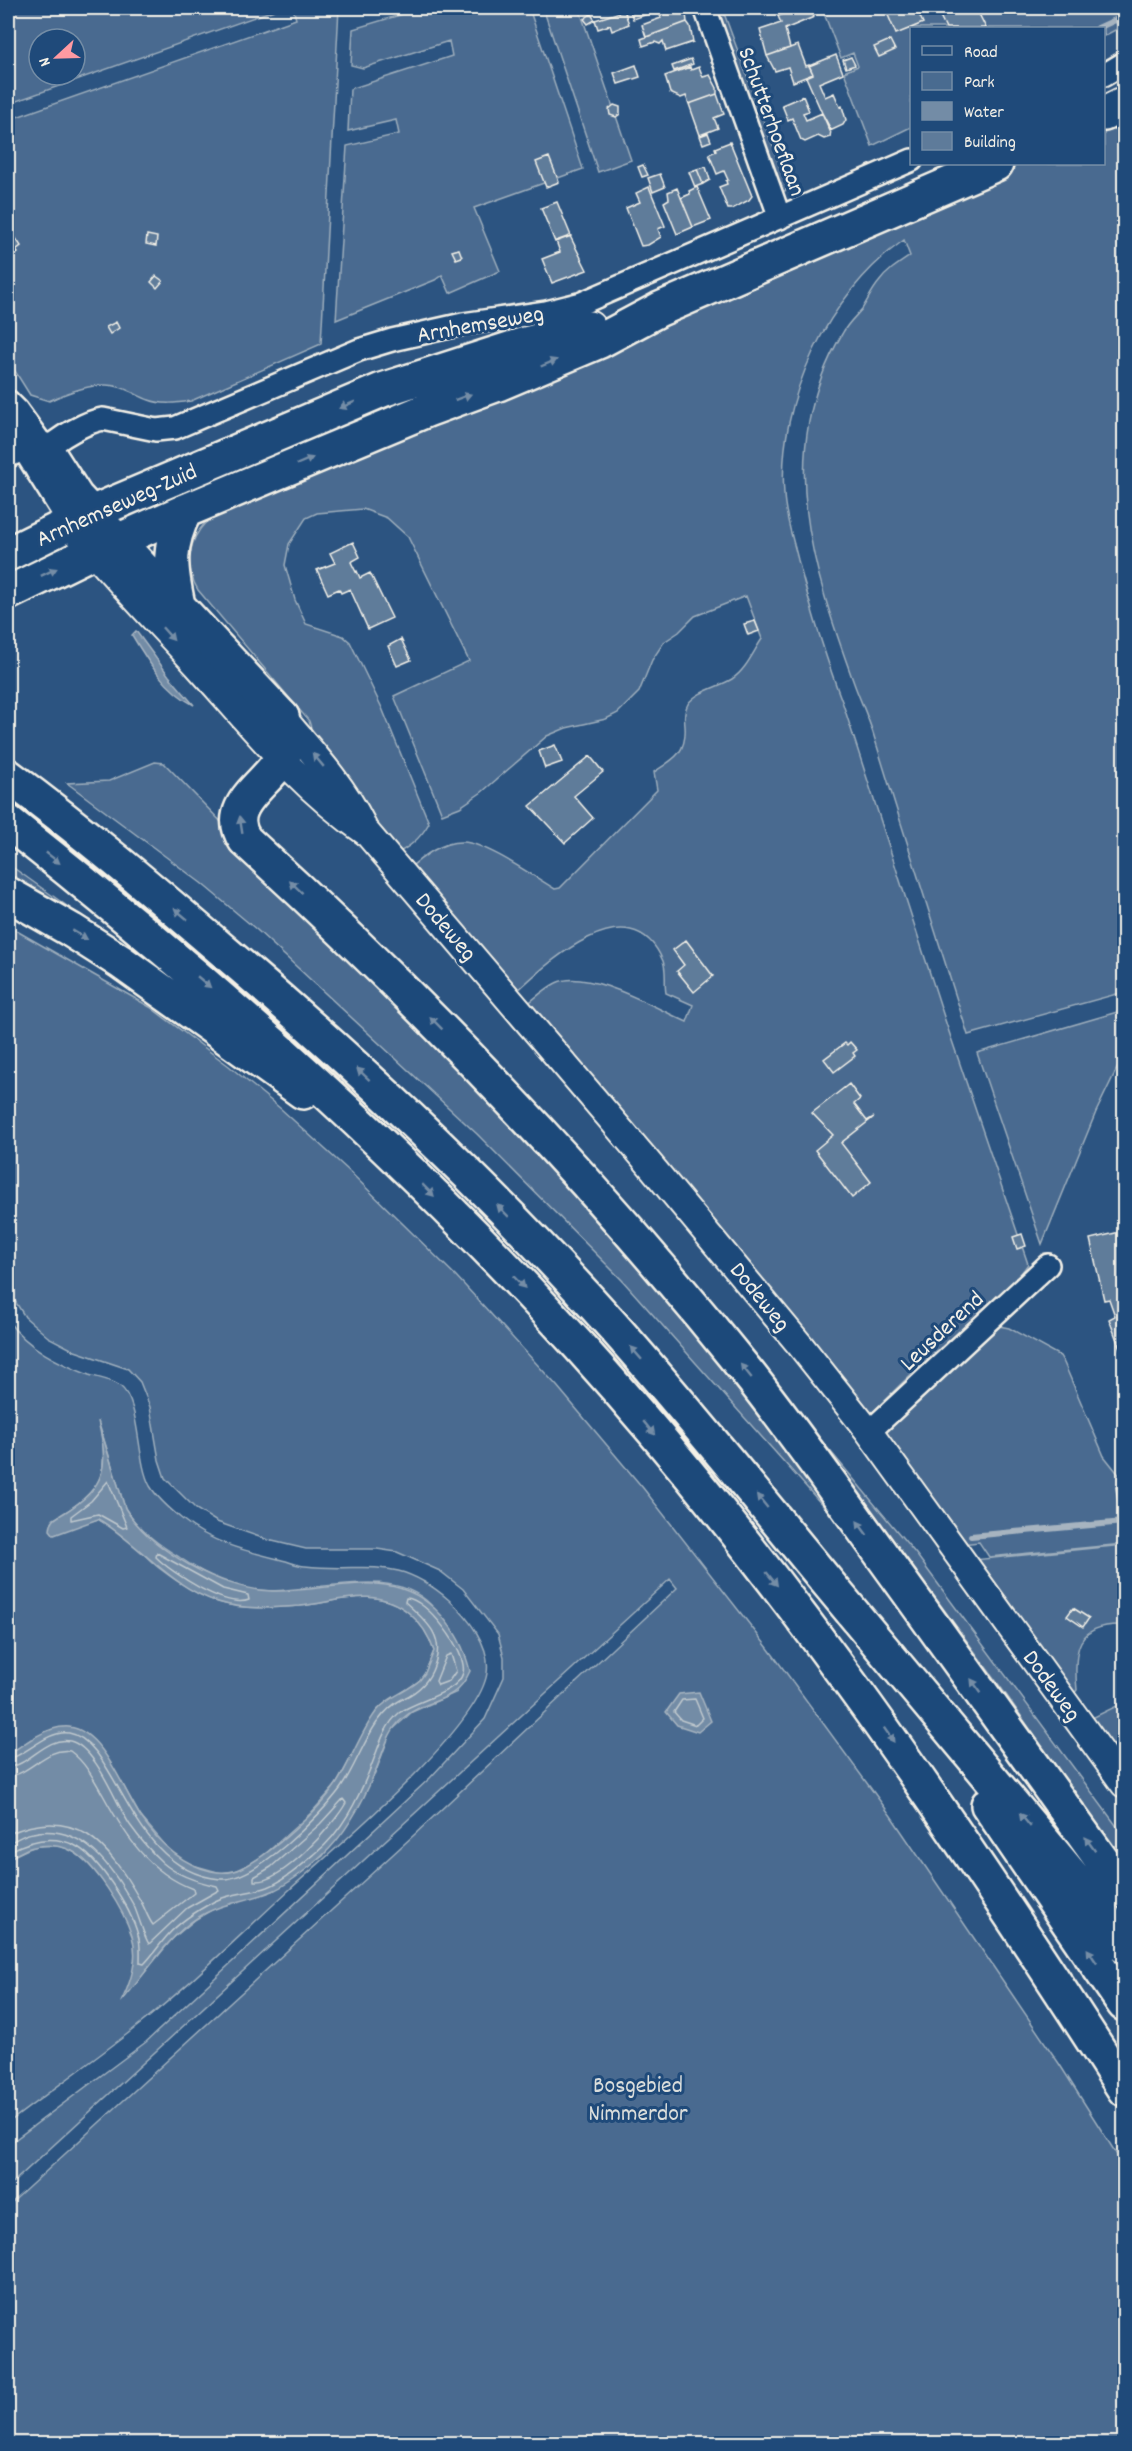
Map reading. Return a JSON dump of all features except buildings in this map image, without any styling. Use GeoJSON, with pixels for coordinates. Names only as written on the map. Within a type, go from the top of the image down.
{"type":"FeatureCollection","features":[{"type":"Feature","properties":{"kind":"main road"},"geometry":{"type":"LineString","coordinates":[[1105,114],[1125,104]]}},
{"type":"Feature","properties":{"kind":"main road","name":"Arnhemseweg"},"geometry":{"type":"LineString","coordinates":[[196,506],[427,410],[590,346],[660,309],[994,165]]}},
{"type":"Feature","properties":{"kind":"main road","name":"Arnhemseweg"},"geometry":{"type":"LineString","coordinates":[[225,456],[412,379],[525,344],[660,309]]}},
{"type":"Feature","properties":{"kind":"main road"},"geometry":{"type":"LineString","coordinates":[[24,448],[76,497],[80,518],[105,546]]}},
{"type":"Feature","properties":{"kind":"main road","name":"Arnhemseweg-Zuid"},"geometry":{"type":"LineString","coordinates":[[8,554],[80,518],[225,456]]}},
{"type":"Feature","properties":{"kind":"main road"},"geometry":{"type":"LineString","coordinates":[[178,605],[170,554],[174,534],[196,506]]}},
{"type":"Feature","properties":{"kind":"main road","name":"Arnhemseweg-Zuid"},"geometry":{"type":"LineString","coordinates":[[8,593],[105,546],[196,506]]}},
{"type":"Feature","properties":{"kind":"main road","name":"Dodeweg"},"geometry":{"type":"LineString","coordinates":[[105,546],[178,605],[282,717]]}},
{"type":"Feature","properties":{"kind":"main road"},"geometry":{"type":"LineString","coordinates":[[282,717],[285,749],[281,758],[240,810],[239,824],[245,840],[327,915],[506,1094],[659,1266],[748,1374],[818,1467],[1125,1891]]}},
{"type":"Feature","properties":{"kind":"main road"},"geometry":{"type":"LineString","coordinates":[[8,776],[143,882],[306,1021],[410,1118],[519,1227],[609,1322],[744,1479],[825,1580],[1090,1897],[1125,1946]]}},
{"type":"Feature","properties":{"kind":"main road"},"geometry":{"type":"LineString","coordinates":[[8,822],[107,900],[239,1011],[387,1148],[581,1349],[709,1500],[799,1612],[974,1857],[1125,2089]]}},
{"type":"Feature","properties":{"kind":"main road"},"geometry":{"type":"LineString","coordinates":[[8,894],[121,962],[177,1000],[265,1067],[387,1148]]}},
{"type":"Feature","properties":{"kind":"main road"},"geometry":{"type":"LineString","coordinates":[[825,1580],[898,1676],[1125,2004]]}},
{"type":"Feature","properties":{"kind":"street","name":"Schutterhoeflaan"},"geometry":{"type":"LineString","coordinates":[[705,8],[780,218]]}},
{"type":"Feature","properties":{"kind":"street"},"geometry":{"type":"LineString","coordinates":[[1105,74],[1125,63]]}},
{"type":"Feature","properties":{"kind":"street","name":"Arnhemseweg"},"geometry":{"type":"LineString","coordinates":[[24,448],[94,420],[103,419],[156,430],[175,428],[359,350],[392,339],[463,324],[546,312],[582,303],[910,161]]}},
{"type":"Feature","properties":{"kind":"street"},"geometry":{"type":"LineString","coordinates":[[8,401],[17,411],[24,448]]}},
{"type":"Feature","properties":{"kind":"street","name":"Dodeweg"},"geometry":{"type":"LineString","coordinates":[[105,546],[281,758],[341,816],[367,833]]}},
{"type":"Feature","properties":{"kind":"street","name":"Dodeweg"},"geometry":{"type":"LineString","coordinates":[[282,717],[336,781],[353,806],[367,833],[752,1285],[869,1432],[1125,1784]]}},
{"type":"Feature","properties":{"kind":"street","name":"Leusderend"},"geometry":{"type":"LineString","coordinates":[[869,1432],[1048,1265]]}},
{"type":"Feature","properties":{"kind":"green space"},"geometry":{"type":"Polygon","coordinates":[[[8,8],[280,8],[87,76],[87,27],[27,27],[27,87],[56,87],[8,104],[8,8]]]}},
{"type":"Feature","properties":{"kind":"green space"},"geometry":{"type":"Polygon","coordinates":[[[293,8],[339,8],[321,344],[191,401],[159,403],[112,385],[84,388],[49,401],[30,395],[8,360],[8,120],[296,19],[293,8]]]}},
{"type":"Feature","properties":{"kind":"green space"},"geometry":{"type":"Polygon","coordinates":[[[423,8],[529,8],[583,169],[474,208],[500,271],[450,293],[442,275],[435,280],[336,320],[347,146],[399,134],[396,120],[348,131],[350,89],[452,56],[449,41],[363,68],[351,65],[353,29],[423,8]]]}},
{"type":"Feature","properties":{"kind":"green space"},"geometry":{"type":"Polygon","coordinates":[[[543,8],[579,8],[631,160],[598,172],[543,8]]]}},
{"type":"Feature","properties":{"kind":"green space"},"geometry":{"type":"Polygon","coordinates":[[[696,8],[722,8],[789,189],[763,200],[696,8]]]}},
{"type":"Feature","properties":{"kind":"green space"},"geometry":{"type":"Polygon","coordinates":[[[822,8],[1124,8],[1124,14],[1114,19],[1119,28],[1105,35],[1105,27],[910,27],[910,127],[872,146],[844,72],[858,66],[853,53],[841,58],[822,8]]]}},
{"type":"Feature","properties":{"kind":"green space"},"geometry":{"type":"Polygon","coordinates":[[[1124,126],[1124,992],[968,1035],[873,733],[825,598],[806,510],[804,466],[809,422],[821,378],[844,330],[862,309],[882,278],[910,256],[904,240],[852,289],[831,319],[813,352],[799,387],[789,422],[784,458],[784,494],[789,527],[808,597],[946,1023],[1028,1264],[995,1302],[922,1364],[865,1420],[522,1008],[556,983],[569,980],[585,981],[622,992],[687,1022],[693,1005],[666,993],[663,961],[649,939],[631,930],[610,930],[588,938],[545,966],[512,996],[406,871],[439,847],[463,842],[484,848],[555,889],[560,888],[657,790],[654,772],[673,759],[684,743],[685,715],[688,704],[702,692],[732,679],[749,660],[762,639],[746,596],[695,616],[679,632],[664,642],[652,660],[639,692],[618,713],[606,719],[566,728],[547,736],[482,792],[460,807],[442,814],[394,696],[469,661],[408,537],[387,518],[363,509],[317,513],[306,518],[289,544],[285,565],[295,600],[306,624],[343,636],[350,642],[382,708],[429,823],[413,843],[392,855],[317,747],[309,721],[198,590],[191,572],[190,554],[201,528],[211,517],[227,507],[1017,165],[1105,165],[1105,133],[1124,126]]]}},
{"type":"Feature","properties":{"kind":"green space"},"geometry":{"type":"Polygon","coordinates":[[[155,762],[164,763],[633,1247],[857,1544],[622,1280],[477,1134],[257,930],[201,883],[67,783],[109,781],[155,762]]]}},
{"type":"Feature","properties":{"kind":"green space"},"geometry":{"type":"Polygon","coordinates":[[[8,864],[112,938],[8,875],[8,864]]]}},
{"type":"Feature","properties":{"kind":"green space","name":"Bosgebied Nimmerdor"},"geometry":{"type":"Polygon","coordinates":[[[8,926],[150,1007],[229,1066],[281,1109],[348,1170],[456,1276],[557,1386],[643,1488],[768,1648],[891,1816],[1060,2065],[1124,2166],[1124,2443],[8,2443],[8,2206],[414,1835],[677,1588],[670,1579],[8,2187],[8,2145],[146,2042],[430,1778],[485,1719],[504,1677],[504,1657],[498,1634],[463,1589],[440,1571],[397,1552],[377,1549],[306,1549],[268,1540],[217,1522],[196,1509],[165,1478],[159,1460],[150,1407],[140,1382],[128,1369],[75,1351],[48,1337],[25,1317],[8,1290],[8,926]]]}},
{"type":"Feature","properties":{"kind":"green space"},"geometry":{"type":"Polygon","coordinates":[[[1124,1010],[1124,1054],[1096,1112],[1042,1244],[977,1053],[1124,1010]]]}},
{"type":"Feature","properties":{"kind":"green space"},"geometry":{"type":"Polygon","coordinates":[[[8,1321],[16,1331],[44,1354],[77,1370],[120,1386],[132,1405],[142,1462],[150,1486],[165,1504],[194,1528],[232,1546],[300,1565],[326,1568],[380,1568],[396,1570],[412,1576],[430,1585],[464,1615],[482,1643],[487,1673],[478,1697],[459,1725],[432,1756],[369,1819],[155,2012],[8,2123],[8,1860],[33,1847],[62,1847],[81,1857],[100,1877],[117,1902],[133,1937],[135,1954],[133,1972],[123,1999],[172,1939],[196,1919],[220,1905],[273,1891],[323,1856],[375,1774],[391,1731],[412,1712],[457,1692],[434,1610],[431,1605],[413,1592],[392,1585],[369,1583],[271,1591],[249,1589],[212,1577],[156,1542],[142,1530],[125,1508],[102,1433],[103,1464],[101,1476],[96,1485],[80,1502],[54,1519],[88,1522],[98,1519],[126,1538],[154,1564],[180,1583],[202,1596],[228,1605],[269,1608],[370,1597],[396,1604],[414,1617],[430,1640],[434,1651],[420,1680],[377,1710],[336,1785],[311,1813],[262,1857],[240,1870],[221,1873],[189,1864],[173,1854],[141,1817],[115,1771],[31,1739],[8,1755],[8,1321]]]}},
{"type":"Feature","properties":{"kind":"green space"},"geometry":{"type":"Polygon","coordinates":[[[999,1326],[1009,1328],[1060,1356],[1104,1456],[1124,1481],[1124,1544],[989,1557],[979,1542],[962,1544],[878,1435],[999,1326]]]}},
{"type":"Feature","properties":{"kind":"green space"},"geometry":{"type":"Polygon","coordinates":[[[816,1434],[916,1554],[1124,1836],[1124,1863],[1007,1696],[816,1434]]]}},
{"type":"Feature","properties":{"kind":"green space"},"geometry":{"type":"Polygon","coordinates":[[[1124,1545],[1124,1625],[1096,1629],[1087,1634],[1081,1642],[1077,1651],[1076,1663],[1077,1690],[1070,1698],[973,1560],[1124,1545]]]}},
{"type":"Feature","properties":{"kind":"green space"},"geometry":{"type":"Polygon","coordinates":[[[1124,1698],[1124,1763],[1090,1719],[1117,1706],[1124,1698]]]}},
{"type":"Feature","properties":{"kind":"water"},"geometry":{"type":"Polygon","coordinates":[[[136,631],[194,705],[175,692],[158,675],[132,635],[136,631]]]}},
{"type":"Feature","properties":{"kind":"water"},"geometry":{"type":"Polygon","coordinates":[[[98,1421],[125,1508],[152,1539],[170,1553],[211,1576],[253,1589],[295,1590],[361,1584],[403,1589],[422,1599],[441,1615],[459,1641],[470,1671],[464,1682],[448,1696],[411,1712],[397,1724],[389,1737],[360,1806],[339,1837],[322,1856],[283,1886],[215,1909],[197,1918],[166,1946],[121,2002],[133,1970],[134,1944],[122,1914],[99,1877],[81,1857],[61,1847],[32,1847],[8,1860],[8,1755],[37,1736],[53,1729],[69,1727],[81,1731],[102,1750],[141,1817],[162,1843],[189,1863],[200,1868],[219,1872],[235,1871],[267,1853],[319,1806],[337,1783],[376,1712],[386,1702],[420,1680],[434,1651],[430,1640],[414,1617],[396,1604],[383,1600],[370,1597],[269,1608],[228,1605],[185,1586],[98,1519],[54,1535],[50,1530],[56,1518],[89,1494],[101,1474],[103,1451],[98,1421]]]}},
{"type":"Feature","properties":{"kind":"water"},"geometry":{"type":"Polygon","coordinates":[[[699,1692],[711,1721],[698,1732],[677,1725],[666,1712],[679,1694],[699,1692]]]}},
{"type":"Feature","properties":{"kind":"waterway"},"geometry":{"type":"LineString","coordinates":[[1100,27],[1124,16]]}},
{"type":"Feature","properties":{"kind":"waterway"},"geometry":{"type":"LineString","coordinates":[[971,1536],[1124,1522]]}}]}
